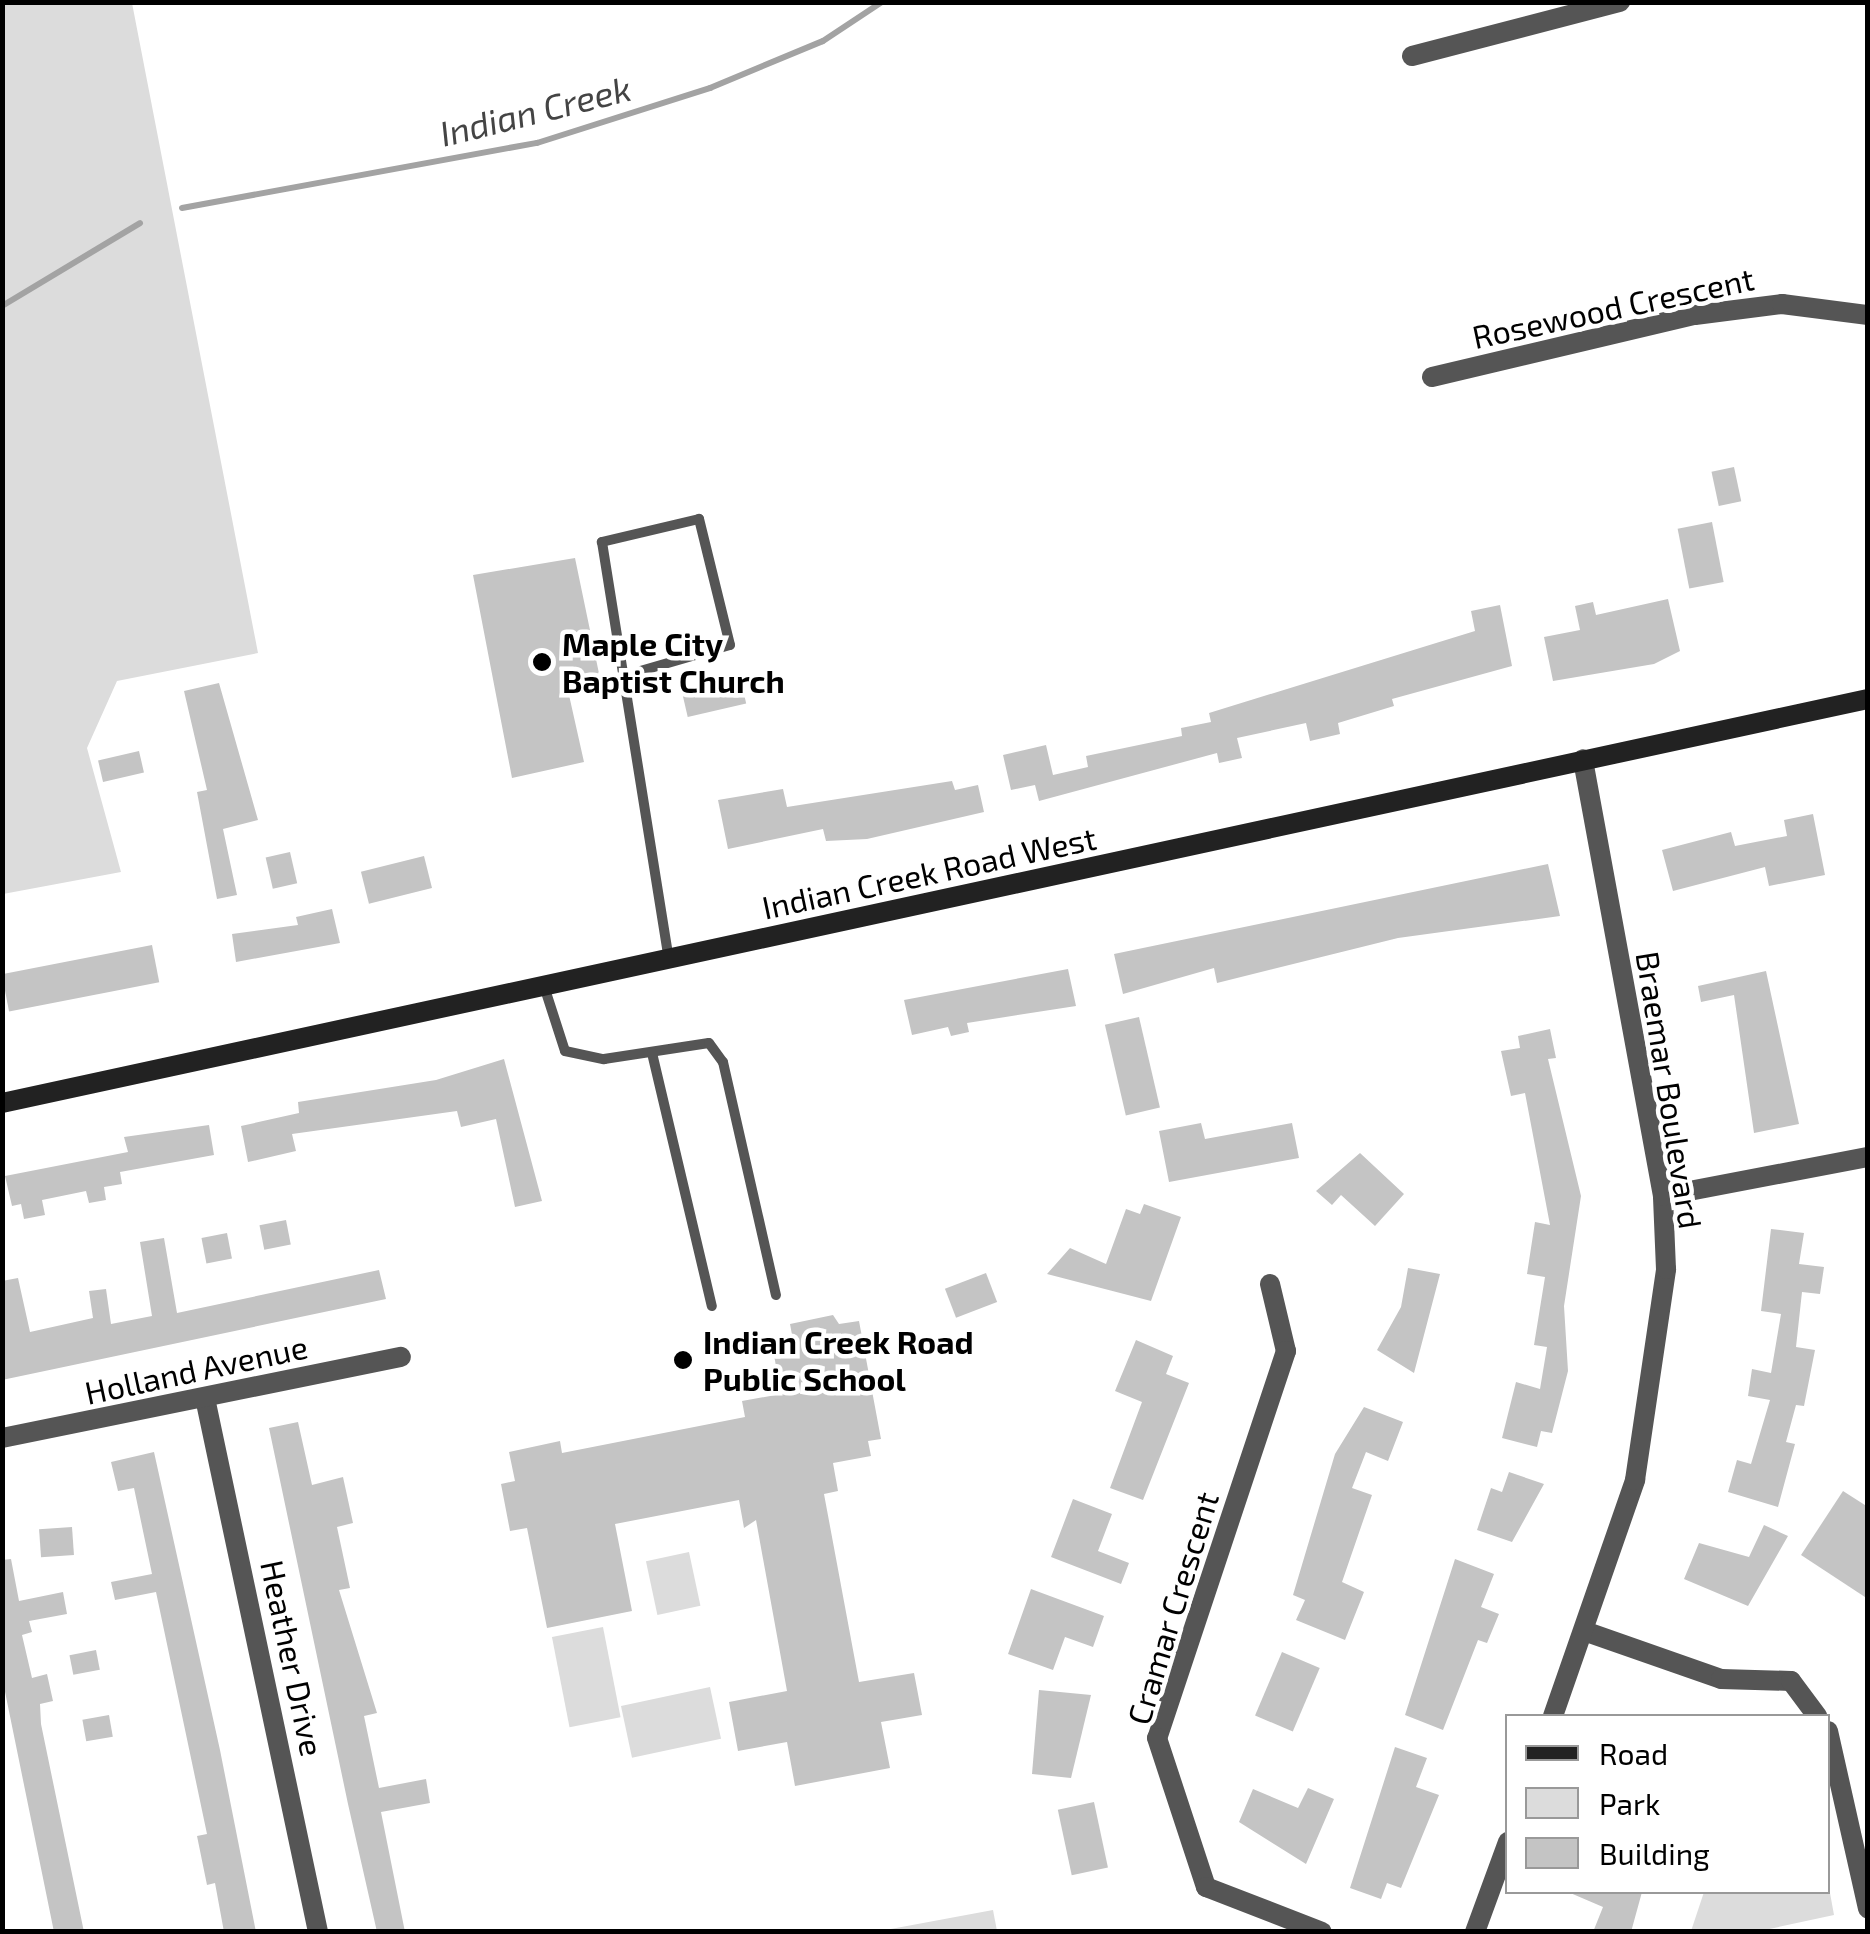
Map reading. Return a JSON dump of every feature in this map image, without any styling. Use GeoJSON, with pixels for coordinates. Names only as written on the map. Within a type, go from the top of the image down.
{"type":"FeatureCollection","features":[{"type":"Feature","properties":{"kind":"street"},"geometry":{"type":"LineString","coordinates":[[1412,56],[1620,2]]}},
{"type":"Feature","properties":{"kind":"street","name":"Rosewood Crescent"},"geometry":{"type":"LineString","coordinates":[[1432,376],[1695,315],[1782,304],[1868,316]]}},
{"type":"Feature","properties":{"kind":"street","name":"Indian Creek Road West"},"geometry":{"type":"LineString","coordinates":[[2,1102],[1868,698]]}},
{"type":"Feature","properties":{"kind":"street","name":"Braemar Boulevard"},"geometry":{"type":"LineString","coordinates":[[1554,1714],[1638,1462],[1666,1269],[1662,1196],[1583,759]]}},
{"type":"Feature","properties":{"kind":"street"},"geometry":{"type":"LineString","coordinates":[[1662,1196],[1868,1157]]}},
{"type":"Feature","properties":{"kind":"street","name":"Cramar Crescent"},"geometry":{"type":"LineString","coordinates":[[1270,1284],[1286,1351],[1158,1738],[1206,1888],[1322,1932]]}},
{"type":"Feature","properties":{"kind":"street","name":"Holland Avenue"},"geometry":{"type":"LineString","coordinates":[[2,1438],[401,1357]]}},
{"type":"Feature","properties":{"kind":"street","name":"Heather Drive"},"geometry":{"type":"LineString","coordinates":[[205,1398],[318,1932]]}},
{"type":"Feature","properties":{"kind":"street"},"geometry":{"type":"LineString","coordinates":[[1584,1631],[1720,1679],[1791,1681],[1816,1714]]}},
{"type":"Feature","properties":{"kind":"street"},"geometry":{"type":"LineString","coordinates":[[1830,1740],[1868,1908]]}},
{"type":"Feature","properties":{"kind":"street"},"geometry":{"type":"LineString","coordinates":[[1475,1932],[1505,1850]]}},
{"type":"Feature","properties":{"kind":"lane"},"geometry":{"type":"LineString","coordinates":[[630,674],[730,645],[698,518],[602,542],[630,674],[669,958]]}},
{"type":"Feature","properties":{"kind":"lane"},"geometry":{"type":"LineString","coordinates":[[544,986],[565,1052],[652,1053],[709,1043],[723,1062],[776,1295]]}},
{"type":"Feature","properties":{"kind":"lane"},"geometry":{"type":"LineString","coordinates":[[652,1053],[712,1306]]}},
{"type":"Feature","properties":{"kind":"green space"},"geometry":{"type":"Polygon","coordinates":[[[3,2],[132,3],[258,653],[117,681],[87,748],[121,872],[3,894],[3,2]]]}},
{"type":"Feature","properties":{"kind":"green space"},"geometry":{"type":"Polygon","coordinates":[[[689,1552],[700,1606],[657,1615],[646,1561],[689,1552]]]}},
{"type":"Feature","properties":{"kind":"green space"},"geometry":{"type":"Polygon","coordinates":[[[603,1627],[621,1717],[570,1727],[552,1637],[603,1627]]]}},
{"type":"Feature","properties":{"kind":"green space"},"geometry":{"type":"Polygon","coordinates":[[[710,1687],[721,1739],[632,1758],[621,1706],[710,1687]]]}},
{"type":"Feature","properties":{"kind":"green space"},"geometry":{"type":"Polygon","coordinates":[[[1830,1893],[1834,1915],[1760,1931],[1691,1931],[1703,1894],[1830,1893]]]}},
{"type":"Feature","properties":{"kind":"green space"},"geometry":{"type":"Polygon","coordinates":[[[993,1910],[997,1931],[880,1931],[993,1910]]]}},
{"type":"Feature","properties":{"kind":"building"},"geometry":{"type":"Polygon","coordinates":[[[1734,467],[1741,501],[1719,506],[1712,472],[1734,467]]]}},
{"type":"Feature","properties":{"kind":"building"},"geometry":{"type":"Polygon","coordinates":[[[1712,522],[1724,582],[1689,589],[1678,529],[1712,522]]]}},
{"type":"Feature","properties":{"kind":"building","name":"Maple City Baptist Church"},"geometry":{"type":"Polygon","coordinates":[[[575,558],[602,688],[569,695],[584,762],[512,778],[473,575],[575,558]]]}},
{"type":"Feature","properties":{"kind":"building"},"geometry":{"type":"Polygon","coordinates":[[[1668,599],[1680,651],[1654,664],[1553,681],[1544,637],[1580,630],[1575,606],[1593,602],[1596,615],[1668,599]]]}},
{"type":"Feature","properties":{"kind":"building"},"geometry":{"type":"Polygon","coordinates":[[[1500,605],[1512,666],[1392,699],[1394,706],[1338,723],[1340,734],[1310,741],[1306,723],[1237,738],[1242,758],[1219,763],[1217,753],[1039,801],[1035,785],[1011,790],[1003,755],[1046,745],[1053,775],[1088,767],[1086,756],[1182,736],[1181,728],[1211,722],[1209,713],[1475,631],[1471,611],[1500,605]]]}},
{"type":"Feature","properties":{"kind":"building"},"geometry":{"type":"Polygon","coordinates":[[[741,681],[746,703],[688,717],[683,694],[741,681]]]}},
{"type":"Feature","properties":{"kind":"building"},"geometry":{"type":"Polygon","coordinates":[[[219,683],[258,820],[223,829],[237,895],[217,899],[197,792],[207,790],[184,691],[219,683]]]}},
{"type":"Feature","properties":{"kind":"building"},"geometry":{"type":"Polygon","coordinates":[[[139,751],[144,772],[103,782],[98,760],[139,751]]]}},
{"type":"Feature","properties":{"kind":"building"},"geometry":{"type":"Polygon","coordinates":[[[952,781],[955,790],[978,785],[984,812],[867,839],[826,841],[823,829],[728,849],[718,800],[783,789],[787,807],[952,781]]]}},
{"type":"Feature","properties":{"kind":"building"},"geometry":{"type":"Polygon","coordinates":[[[1813,814],[1825,875],[1769,886],[1765,867],[1673,891],[1662,850],[1731,832],[1735,846],[1787,836],[1784,820],[1813,814]]]}},
{"type":"Feature","properties":{"kind":"building"},"geometry":{"type":"Polygon","coordinates":[[[290,852],[297,883],[273,889],[266,858],[290,852]]]}},
{"type":"Feature","properties":{"kind":"building"},"geometry":{"type":"Polygon","coordinates":[[[424,856],[432,888],[369,904],[361,872],[424,856]]]}},
{"type":"Feature","properties":{"kind":"building"},"geometry":{"type":"Polygon","coordinates":[[[1548,864],[1560,916],[1398,938],[1217,983],[1214,968],[1123,994],[1114,954],[1548,864]]]}},
{"type":"Feature","properties":{"kind":"building"},"geometry":{"type":"Polygon","coordinates":[[[332,909],[340,943],[236,962],[232,934],[298,925],[296,917],[332,909]]]}},
{"type":"Feature","properties":{"kind":"building"},"geometry":{"type":"Polygon","coordinates":[[[152,945],[159,982],[9,1011],[2,974],[152,945]]]}},
{"type":"Feature","properties":{"kind":"building"},"geometry":{"type":"Polygon","coordinates":[[[1068,969],[1076,1006],[967,1023],[969,1032],[951,1036],[948,1027],[912,1035],[904,1000],[1068,969]]]}},
{"type":"Feature","properties":{"kind":"building"},"geometry":{"type":"Polygon","coordinates":[[[1766,971],[1799,1124],[1754,1133],[1734,995],[1701,1002],[1698,986],[1766,971]]]}},
{"type":"Feature","properties":{"kind":"building"},"geometry":{"type":"Polygon","coordinates":[[[1139,1017],[1160,1108],[1126,1115],[1105,1025],[1139,1017]]]}},
{"type":"Feature","properties":{"kind":"building"},"geometry":{"type":"Polygon","coordinates":[[[1550,1029],[1556,1058],[1548,1059],[1581,1196],[1564,1306],[1568,1371],[1552,1433],[1541,1431],[1537,1447],[1502,1438],[1516,1382],[1540,1389],[1547,1347],[1534,1345],[1545,1277],[1527,1274],[1535,1222],[1550,1225],[1525,1093],[1511,1096],[1501,1051],[1520,1048],[1518,1036],[1550,1029]]]}},
{"type":"Feature","properties":{"kind":"building"},"geometry":{"type":"Polygon","coordinates":[[[504,1059],[542,1201],[515,1207],[496,1119],[461,1127],[457,1111],[292,1134],[296,1151],[248,1162],[241,1126],[299,1113],[298,1102],[436,1080],[504,1059]]]}},
{"type":"Feature","properties":{"kind":"building"},"geometry":{"type":"Polygon","coordinates":[[[1201,1123],[1205,1139],[1292,1123],[1299,1158],[1169,1182],[1159,1131],[1201,1123]]]}},
{"type":"Feature","properties":{"kind":"building"},"geometry":{"type":"Polygon","coordinates":[[[209,1125],[214,1155],[120,1172],[122,1184],[104,1187],[106,1200],[89,1203],[86,1191],[42,1200],[45,1215],[24,1219],[21,1204],[12,1206],[5,1176],[128,1152],[124,1137],[209,1125]]]}},
{"type":"Feature","properties":{"kind":"building"},"geometry":{"type":"Polygon","coordinates":[[[1360,1153],[1404,1194],[1375,1226],[1341,1195],[1332,1205],[1316,1191],[1360,1153]]]}},
{"type":"Feature","properties":{"kind":"building"},"geometry":{"type":"Polygon","coordinates":[[[1144,1204],[1181,1217],[1151,1301],[1047,1274],[1070,1248],[1106,1264],[1126,1209],[1140,1214],[1144,1204]]]}},
{"type":"Feature","properties":{"kind":"building"},"geometry":{"type":"Polygon","coordinates":[[[286,1220],[291,1245],[264,1250],[259,1225],[286,1220]]]}},
{"type":"Feature","properties":{"kind":"building"},"geometry":{"type":"Polygon","coordinates":[[[1771,1229],[1804,1233],[1799,1264],[1824,1267],[1820,1294],[1802,1292],[1796,1347],[1815,1350],[1804,1406],[1796,1405],[1786,1442],[1795,1444],[1778,1507],[1728,1492],[1737,1460],[1751,1464],[1770,1400],[1748,1396],[1752,1369],[1771,1373],[1781,1314],[1761,1311],[1771,1229]]]}},
{"type":"Feature","properties":{"kind":"building"},"geometry":{"type":"Polygon","coordinates":[[[227,1233],[232,1259],[206,1263],[201,1238],[227,1233]]]}},
{"type":"Feature","properties":{"kind":"building"},"geometry":{"type":"Polygon","coordinates":[[[164,1238],[177,1313],[379,1270],[386,1299],[2,1380],[2,1281],[18,1278],[30,1332],[93,1318],[89,1291],[106,1289],[111,1324],[152,1316],[140,1242],[164,1238]]]}},
{"type":"Feature","properties":{"kind":"building"},"geometry":{"type":"Polygon","coordinates":[[[1408,1268],[1440,1274],[1414,1373],[1377,1350],[1401,1307],[1408,1268]]]}},
{"type":"Feature","properties":{"kind":"building"},"geometry":{"type":"Polygon","coordinates":[[[986,1273],[997,1302],[956,1318],[945,1289],[986,1273]]]}},
{"type":"Feature","properties":{"kind":"building"},"geometry":{"type":"Polygon","coordinates":[[[833,1315],[839,1324],[859,1321],[881,1439],[868,1441],[871,1456],[833,1463],[838,1491],[824,1494],[859,1682],[914,1673],[922,1715],[881,1722],[890,1768],[795,1786],[787,1742],[738,1751],[729,1702],[787,1691],[756,1520],[744,1528],[739,1500],[615,1524],[632,1611],[547,1628],[527,1528],[510,1531],[501,1484],[515,1481],[509,1452],[560,1441],[562,1453],[745,1417],[742,1401],[781,1394],[772,1344],[793,1340],[790,1324],[833,1315]]]}},
{"type":"Feature","properties":{"kind":"building"},"geometry":{"type":"Polygon","coordinates":[[[1136,1340],[1173,1356],[1166,1374],[1189,1383],[1143,1500],[1110,1488],[1142,1402],[1115,1391],[1136,1340]]]}},
{"type":"Feature","properties":{"kind":"building"},"geometry":{"type":"Polygon","coordinates":[[[1364,1407],[1403,1422],[1388,1461],[1366,1452],[1352,1488],[1372,1495],[1342,1582],[1364,1592],[1345,1640],[1296,1620],[1305,1600],[1293,1595],[1335,1454],[1364,1407]]]}},
{"type":"Feature","properties":{"kind":"building"},"geometry":{"type":"Polygon","coordinates":[[[298,1422],[312,1485],[343,1477],[353,1523],[337,1527],[350,1588],[339,1590],[377,1713],[364,1716],[379,1788],[426,1779],[430,1803],[381,1812],[405,1932],[377,1932],[269,1428],[298,1422]]]}},
{"type":"Feature","properties":{"kind":"building"},"geometry":{"type":"Polygon","coordinates":[[[154,1452],[256,1932],[224,1932],[215,1883],[207,1885],[197,1836],[207,1834],[156,1592],[115,1600],[111,1582],[152,1574],[134,1488],[118,1491],[111,1462],[154,1452]]]}},
{"type":"Feature","properties":{"kind":"building"},"geometry":{"type":"Polygon","coordinates":[[[1509,1472],[1544,1484],[1512,1542],[1477,1530],[1491,1488],[1502,1492],[1509,1472]]]}},
{"type":"Feature","properties":{"kind":"building"},"geometry":{"type":"Polygon","coordinates":[[[1843,1491],[1868,1507],[1868,1599],[1801,1555],[1843,1491]]]}},
{"type":"Feature","properties":{"kind":"building"},"geometry":{"type":"Polygon","coordinates":[[[1073,1499],[1112,1514],[1098,1551],[1129,1563],[1121,1584],[1051,1557],[1073,1499]]]}},
{"type":"Feature","properties":{"kind":"building"},"geometry":{"type":"Polygon","coordinates":[[[1764,1525],[1788,1536],[1748,1606],[1684,1579],[1699,1543],[1749,1557],[1764,1525]]]}},
{"type":"Feature","properties":{"kind":"building"},"geometry":{"type":"Polygon","coordinates":[[[72,1527],[74,1555],[41,1557],[39,1529],[72,1527]]]}},
{"type":"Feature","properties":{"kind":"building"},"geometry":{"type":"Polygon","coordinates":[[[11,1559],[19,1601],[63,1592],[67,1614],[29,1621],[32,1632],[22,1635],[32,1678],[47,1674],[53,1701],[40,1704],[41,1724],[84,1932],[54,1932],[2,1677],[2,1560],[11,1559]]]}},
{"type":"Feature","properties":{"kind":"building"},"geometry":{"type":"Polygon","coordinates":[[[1455,1559],[1494,1574],[1481,1607],[1499,1614],[1487,1643],[1478,1640],[1443,1730],[1405,1715],[1455,1559]]]}},
{"type":"Feature","properties":{"kind":"building"},"geometry":{"type":"Polygon","coordinates":[[[1031,1589],[1104,1616],[1093,1647],[1065,1637],[1053,1670],[1008,1654],[1031,1589]]]}},
{"type":"Feature","properties":{"kind":"building"},"geometry":{"type":"Polygon","coordinates":[[[96,1650],[100,1670],[73,1675],[69,1655],[96,1650]]]}},
{"type":"Feature","properties":{"kind":"building"},"geometry":{"type":"Polygon","coordinates":[[[1282,1652],[1320,1668],[1293,1732],[1255,1716],[1282,1652]]]}},
{"type":"Feature","properties":{"kind":"building"},"geometry":{"type":"Polygon","coordinates":[[[1039,1690],[1091,1695],[1071,1778],[1032,1774],[1039,1690]]]}},
{"type":"Feature","properties":{"kind":"building"},"geometry":{"type":"Polygon","coordinates":[[[109,1715],[113,1737],[86,1741],[82,1720],[109,1715]]]}},
{"type":"Feature","properties":{"kind":"building"},"geometry":{"type":"Polygon","coordinates":[[[1395,1747],[1427,1758],[1416,1787],[1439,1795],[1401,1888],[1387,1883],[1381,1899],[1350,1888],[1395,1747]]]}},
{"type":"Feature","properties":{"kind":"building"},"geometry":{"type":"Polygon","coordinates":[[[1308,1788],[1334,1799],[1306,1864],[1239,1822],[1253,1789],[1298,1808],[1308,1788]]]}},
{"type":"Feature","properties":{"kind":"building"},"geometry":{"type":"Polygon","coordinates":[[[1094,1802],[1108,1868],[1072,1875],[1058,1810],[1094,1802]]]}},
{"type":"Feature","properties":{"kind":"building"},"geometry":{"type":"Polygon","coordinates":[[[1573,1894],[1641,1894],[1631,1932],[1593,1932],[1603,1907],[1573,1894]]]}},
{"type":"Feature","properties":{"kind":"waterway","name":"Indian Creek"},"geometry":{"type":"LineString","coordinates":[[182,208],[537,143],[710,88],[823,41],[882,2]]}},
{"type":"Feature","properties":{"kind":"waterway","name":"Indian Creek"},"geometry":{"type":"LineString","coordinates":[[2,306],[140,223]]}},
{"type":"Feature","properties":{"kind":"place","name":"Maple City Baptist Church"},"geometry":{"type":"Point","coordinates":[542,662]}},
{"type":"Feature","properties":{"kind":"place","name":"Indian Creek Road Public School"},"geometry":{"type":"Point","coordinates":[683,1360]}}]}
